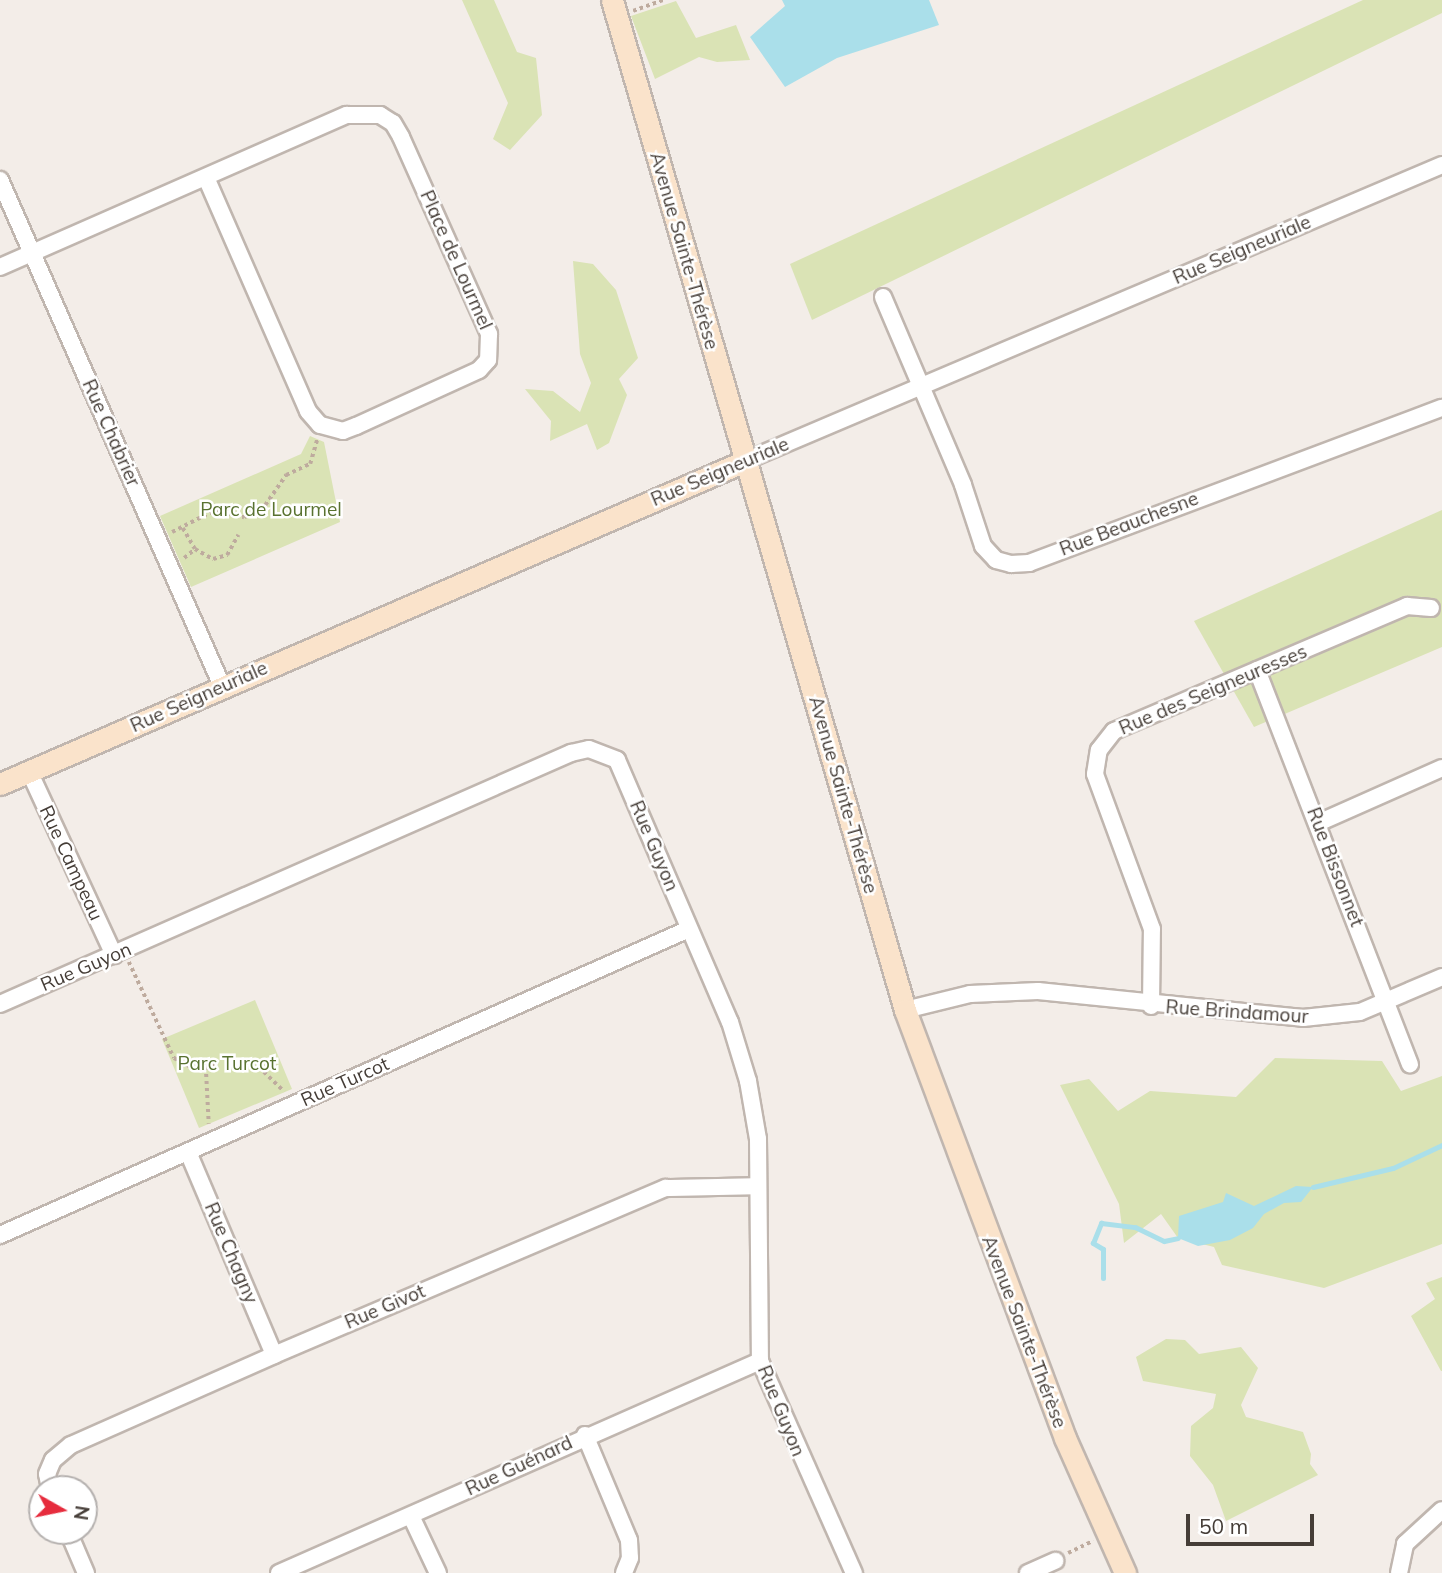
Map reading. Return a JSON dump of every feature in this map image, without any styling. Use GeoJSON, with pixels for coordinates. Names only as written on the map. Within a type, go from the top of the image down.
{"type":"FeatureCollection","features":[{"type":"Feature","properties":{"kind":"street","name":"Avenue Sainte-Thérèse"},"geometry":{"type":"LineString","coordinates":[[614,8],[905,1010],[1008,1291],[1125,1573]]}},
{"type":"Feature","properties":{"kind":"street","name":"Place de Lourmel"},"geometry":{"type":"LineString","coordinates":[[0,267],[207,180],[347,115],[380,115],[393,122],[401,137],[489,334],[491,349],[479,370],[356,426],[343,431],[320,425]]}},
{"type":"Feature","properties":{"kind":"street","name":"Rue Seigneuriale"},"geometry":{"type":"LineString","coordinates":[[0,783],[745,461],[1442,165]]}},
{"type":"Feature","properties":{"kind":"street","name":"Rue Chabrier"},"geometry":{"type":"LineString","coordinates":[[0,180],[222,686]]}},
{"type":"Feature","properties":{"kind":"street"},"geometry":{"type":"LineString","coordinates":[[207,180],[308,411],[320,425]]}},
{"type":"Feature","properties":{"kind":"street"},"geometry":{"type":"LineString","coordinates":[[883,297],[921,386]]}},
{"type":"Feature","properties":{"kind":"street","name":"Rue Beauchesne"},"geometry":{"type":"LineString","coordinates":[[921,386],[963,485],[983,546],[996,560],[1011,564],[1029,563],[1442,408]]}},
{"type":"Feature","properties":{"kind":"street","name":"Rue des Seigneuresses"},"geometry":{"type":"LineString","coordinates":[[1152,929],[1095,774],[1099,750],[1114,731],[1407,606],[1431,608]]}},
{"type":"Feature","properties":{"kind":"street","name":"Rue Bissonnet"},"geometry":{"type":"LineString","coordinates":[[1256,670],[1410,1064]]}},
{"type":"Feature","properties":{"kind":"street","name":"Rue Guyon"},"geometry":{"type":"LineString","coordinates":[[0,1004],[589,749],[617,760],[730,1022],[748,1081],[758,1139],[760,1361],[854,1573]]}},
{"type":"Feature","properties":{"kind":"street"},"geometry":{"type":"LineString","coordinates":[[1318,823],[1442,768]]}},
{"type":"Feature","properties":{"kind":"street","name":"Rue Campeau"},"geometry":{"type":"LineString","coordinates":[[29,771],[119,953]]}},
{"type":"Feature","properties":{"kind":"street","name":"Rue Turcot"},"geometry":{"type":"LineString","coordinates":[[0,1235],[689,929]]}},
{"type":"Feature","properties":{"kind":"street","name":"Rue Brindamour"},"geometry":{"type":"LineString","coordinates":[[1151,1006],[1152,929]]}},
{"type":"Feature","properties":{"kind":"street","name":"Rue Brindamour"},"geometry":{"type":"LineString","coordinates":[[905,1010],[1000,991],[1038,991],[1151,1006],[1303,1018],[1360,1012],[1442,977]]}},
{"type":"Feature","properties":{"kind":"street","name":"Rue Chagny"},"geometry":{"type":"LineString","coordinates":[[195,1148],[274,1355]]}},
{"type":"Feature","properties":{"kind":"street","name":"Rue Givot"},"geometry":{"type":"LineString","coordinates":[[47,1475],[53,1460],[71,1446],[274,1355],[666,1188],[758,1186]]}},
{"type":"Feature","properties":{"kind":"street","name":"Rue Guénard"},"geometry":{"type":"LineString","coordinates":[[279,1573],[411,1516],[585,1435],[760,1361]]}},
{"type":"Feature","properties":{"kind":"street"},"geometry":{"type":"LineString","coordinates":[[585,1435],[629,1540],[624,1573]]}},
{"type":"Feature","properties":{"kind":"street"},"geometry":{"type":"LineString","coordinates":[[1399,1573],[1405,1544],[1442,1510]]}},
{"type":"Feature","properties":{"kind":"street"},"geometry":{"type":"LineString","coordinates":[[411,1516],[438,1573]]}},
{"type":"Feature","properties":{"kind":"street"},"geometry":{"type":"LineString","coordinates":[[74,1545],[86,1573]]}},
{"type":"Feature","properties":{"kind":"street"},"geometry":{"type":"LineString","coordinates":[[1028,1573],[1055,1561]]}},
{"type":"Feature","properties":{"kind":"path"},"geometry":{"type":"LineString","coordinates":[[614,8],[664,0]]}},
{"type":"Feature","properties":{"kind":"path"},"geometry":{"type":"LineString","coordinates":[[157,539],[215,510],[244,517],[261,511],[286,475],[310,464],[320,425]]}},
{"type":"Feature","properties":{"kind":"path"},"geometry":{"type":"LineString","coordinates":[[183,528],[195,549],[213,558],[226,555],[238,535]]}},
{"type":"Feature","properties":{"kind":"path"},"geometry":{"type":"LineString","coordinates":[[119,953],[174,1058],[191,1067],[216,1063]]}},
{"type":"Feature","properties":{"kind":"path"},"geometry":{"type":"LineString","coordinates":[[195,1148],[212,1114],[206,1066]]}},
{"type":"Feature","properties":{"kind":"path"},"geometry":{"type":"LineString","coordinates":[[264,1072],[269,1081],[301,1101]]}},
{"type":"Feature","properties":{"kind":"path"},"geometry":{"type":"LineString","coordinates":[[1055,1561],[1108,1535]]}},
{"type":"Feature","properties":{"kind":"green space"},"geometry":{"type":"Polygon","coordinates":[[[462,0],[494,0],[517,52],[536,58],[542,115],[510,150],[493,139],[508,103],[462,0]]]}},
{"type":"Feature","properties":{"kind":"green space"},"geometry":{"type":"Polygon","coordinates":[[[1363,0],[1442,0],[1442,13],[812,320],[790,264],[1363,0]]]}},
{"type":"Feature","properties":{"kind":"green space"},"geometry":{"type":"Polygon","coordinates":[[[676,1],[696,38],[736,25],[750,60],[717,62],[699,57],[655,79],[631,16],[676,1]]]}},
{"type":"Feature","properties":{"kind":"green space"},"geometry":{"type":"Polygon","coordinates":[[[573,261],[593,264],[616,290],[638,358],[619,379],[627,395],[609,443],[597,450],[587,424],[550,441],[551,421],[525,389],[553,391],[580,412],[591,383],[580,354],[573,261]]]}},
{"type":"Feature","properties":{"kind":"green space","name":"Parc de Lourmel"},"geometry":{"type":"Polygon","coordinates":[[[310,436],[324,442],[340,522],[191,587],[160,516],[301,454],[310,436]]]}},
{"type":"Feature","properties":{"kind":"green space"},"geometry":{"type":"Polygon","coordinates":[[[1442,510],[1442,647],[1254,727],[1194,621],[1442,510]]]}},
{"type":"Feature","properties":{"kind":"green space","name":"Parc Turcot"},"geometry":{"type":"Polygon","coordinates":[[[255,1000],[292,1089],[199,1128],[162,1039],[255,1000]]]}},
{"type":"Feature","properties":{"kind":"green space"},"geometry":{"type":"Polygon","coordinates":[[[1275,1058],[1382,1061],[1401,1091],[1442,1076],[1442,1244],[1324,1288],[1222,1265],[1214,1247],[1178,1238],[1161,1214],[1124,1243],[1119,1204],[1060,1085],[1089,1079],[1118,1111],[1150,1091],[1236,1097],[1275,1058]]]}},
{"type":"Feature","properties":{"kind":"green space"},"geometry":{"type":"Polygon","coordinates":[[[1442,1277],[1441,1371],[1411,1316],[1435,1299],[1426,1283],[1442,1277]]]}},
{"type":"Feature","properties":{"kind":"green space"},"geometry":{"type":"Polygon","coordinates":[[[1166,1339],[1185,1340],[1199,1354],[1241,1347],[1258,1368],[1241,1405],[1246,1417],[1303,1432],[1311,1454],[1310,1464],[1318,1475],[1226,1521],[1213,1485],[1190,1456],[1191,1426],[1213,1408],[1216,1394],[1143,1381],[1136,1357],[1166,1339]]]}},
{"type":"Feature","properties":{"kind":"water"},"geometry":{"type":"Polygon","coordinates":[[[782,0],[929,0],[939,25],[837,58],[785,87],[750,37],[785,6],[782,0]]]}},
{"type":"Feature","properties":{"kind":"water"},"geometry":{"type":"Polygon","coordinates":[[[1296,1186],[1313,1187],[1301,1202],[1284,1203],[1264,1214],[1253,1228],[1230,1240],[1198,1246],[1178,1238],[1179,1216],[1223,1202],[1226,1193],[1254,1206],[1296,1186]]]}},
{"type":"Feature","properties":{"kind":"waterway"},"geometry":{"type":"LineString","coordinates":[[1313,1187],[1393,1168],[1442,1145]]}},
{"type":"Feature","properties":{"kind":"waterway"},"geometry":{"type":"LineString","coordinates":[[1103,1278],[1103,1249],[1093,1243],[1101,1223],[1135,1227],[1164,1241],[1178,1238]]}}]}
